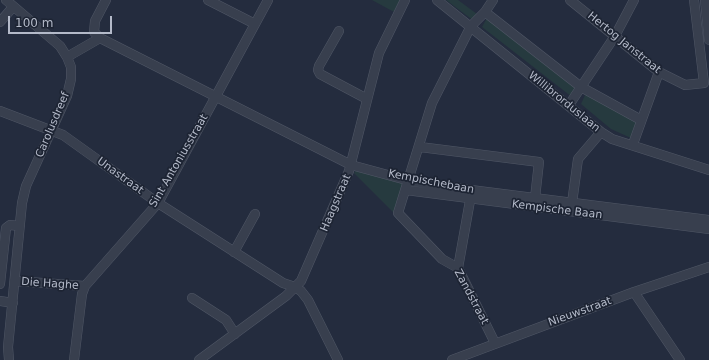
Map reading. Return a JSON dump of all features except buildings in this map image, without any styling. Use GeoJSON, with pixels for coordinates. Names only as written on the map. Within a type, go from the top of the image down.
{"type":"FeatureCollection","features":[{"type":"Feature","properties":{"kind":"street","name":"Carolusdreef"},"geometry":{"type":"LineString","coordinates":[[6,0],[60,46],[71,67],[71,79],[67,96],[26,186],[22,203],[8,347],[9,360]]}},
{"type":"Feature","properties":{"kind":"street"},"geometry":{"type":"LineString","coordinates":[[67,57],[100,38],[94,32],[95,22],[106,0]]}},
{"type":"Feature","properties":{"kind":"street"},"geometry":{"type":"LineString","coordinates":[[208,0],[255,24]]}},
{"type":"Feature","properties":{"kind":"street","name":"Sint Antoniusstraat"},"geometry":{"type":"LineString","coordinates":[[74,360],[82,294],[85,286],[158,203],[268,0]]}},
{"type":"Feature","properties":{"kind":"street","name":"Haagstraat"},"geometry":{"type":"LineString","coordinates":[[199,360],[235,334],[301,281],[341,193],[351,165],[379,53],[405,0]]}},
{"type":"Feature","properties":{"kind":"street","name":"Willibrorduslaan"},"geometry":{"type":"LineString","coordinates":[[437,0],[601,132],[612,139],[633,144],[709,170]]}},
{"type":"Feature","properties":{"kind":"street","name":"Zandstraat"},"geometry":{"type":"LineString","coordinates":[[493,0],[485,12],[471,26],[432,103],[410,181],[399,206],[398,213],[401,218],[442,259],[458,268],[496,343]]}},
{"type":"Feature","properties":{"kind":"street","name":"Hertog Janstraat"},"geometry":{"type":"LineString","coordinates":[[570,0],[659,72],[685,85],[704,83],[694,0]]}},
{"type":"Feature","properties":{"kind":"street"},"geometry":{"type":"LineString","coordinates":[[569,105],[615,36],[634,0]]}},
{"type":"Feature","properties":{"kind":"street"},"geometry":{"type":"LineString","coordinates":[[705,0],[709,40]]}},
{"type":"Feature","properties":{"kind":"street"},"geometry":{"type":"LineString","coordinates":[[0,22],[13,7]]}},
{"type":"Feature","properties":{"kind":"street","name":"Willibrorduslaan"},"geometry":{"type":"LineString","coordinates":[[485,12],[581,87],[640,120]]}},
{"type":"Feature","properties":{"kind":"street"},"geometry":{"type":"LineString","coordinates":[[339,31],[318,70],[320,74],[367,99]]}},
{"type":"Feature","properties":{"kind":"street","name":"Kempischebaan"},"geometry":{"type":"LineString","coordinates":[[100,38],[351,165],[410,181],[471,195],[535,198],[709,220]]}},
{"type":"Feature","properties":{"kind":"street"},"geometry":{"type":"LineString","coordinates":[[633,144],[640,120],[659,72]]}},
{"type":"Feature","properties":{"kind":"street","name":"Unastraat"},"geometry":{"type":"LineString","coordinates":[[0,111],[63,135],[158,203],[283,283],[295,287]]}},
{"type":"Feature","properties":{"kind":"street"},"geometry":{"type":"LineString","coordinates":[[572,203],[578,159],[601,132]]}},
{"type":"Feature","properties":{"kind":"street"},"geometry":{"type":"LineString","coordinates":[[420,147],[539,162],[535,198]]}},
{"type":"Feature","properties":{"kind":"street","name":"Kempische Baan"},"geometry":{"type":"LineString","coordinates":[[406,190],[471,195],[709,230]]}},
{"type":"Feature","properties":{"kind":"street"},"geometry":{"type":"LineString","coordinates":[[458,268],[471,195]]}},
{"type":"Feature","properties":{"kind":"street"},"geometry":{"type":"LineString","coordinates":[[234,252],[255,214]]}},
{"type":"Feature","properties":{"kind":"street"},"geometry":{"type":"LineString","coordinates":[[0,284],[6,228],[10,225],[20,226]]}},
{"type":"Feature","properties":{"kind":"street","name":"Nieuwstraat"},"geometry":{"type":"LineString","coordinates":[[452,360],[634,292],[709,267]]}},
{"type":"Feature","properties":{"kind":"street","name":"Die Haghe"},"geometry":{"type":"LineString","coordinates":[[15,281],[85,286]]}},
{"type":"Feature","properties":{"kind":"street"},"geometry":{"type":"LineString","coordinates":[[295,287],[301,291],[308,300],[338,360]]}},
{"type":"Feature","properties":{"kind":"street"},"geometry":{"type":"LineString","coordinates":[[634,292],[680,360]]}},
{"type":"Feature","properties":{"kind":"street"},"geometry":{"type":"LineString","coordinates":[[192,298],[226,320],[235,334]]}},
{"type":"Feature","properties":{"kind":"street"},"geometry":{"type":"LineString","coordinates":[[0,301],[13,303]]}},
{"type":"Feature","properties":{"kind":"street","name":"Carolusdreef"},"geometry":{"type":"LineString","coordinates":[[3,360],[8,347]]}},
{"type":"Feature","properties":{"kind":"green space"},"geometry":{"type":"Polygon","coordinates":[[[372,0],[400,0],[394,12],[372,0]]]}},
{"type":"Feature","properties":{"kind":"green space"},"geometry":{"type":"Polygon","coordinates":[[[446,0],[458,0],[477,14],[474,21],[446,0]]]}},
{"type":"Feature","properties":{"kind":"green space"},"geometry":{"type":"Polygon","coordinates":[[[487,18],[577,89],[572,97],[482,27],[487,18]]]}},
{"type":"Feature","properties":{"kind":"green space"},"geometry":{"type":"Polygon","coordinates":[[[586,93],[636,122],[631,138],[611,129],[581,104],[586,93]]]}},
{"type":"Feature","properties":{"kind":"green space"},"geometry":{"type":"Polygon","coordinates":[[[356,170],[404,182],[394,213],[354,173],[356,170]]]}}]}
